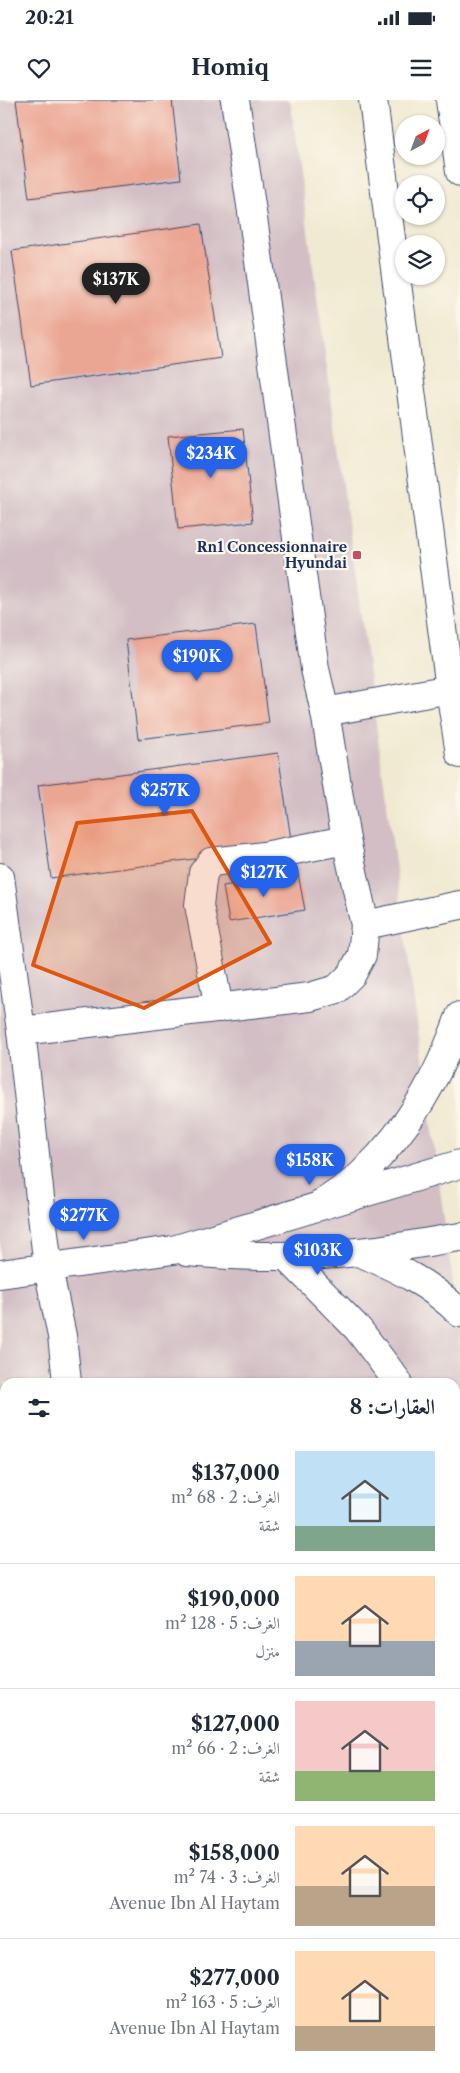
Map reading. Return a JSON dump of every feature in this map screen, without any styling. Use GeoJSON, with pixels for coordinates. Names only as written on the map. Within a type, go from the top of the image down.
{"type":"FeatureCollection","features":[{"type":"Feature","properties":{"kind":"main road"},"geometry":{"type":"LineString","coordinates":[[21,1030],[310,997],[337,989],[352,974],[362,955],[365,925],[346,840],[325,712],[315,669],[254,225],[234,100]]}},
{"type":"Feature","properties":{"kind":"main road"},"geometry":{"type":"LineString","coordinates":[[373,100],[460,754]]}},
{"type":"Feature","properties":{"kind":"main road"},"geometry":{"type":"LineString","coordinates":[[450,100],[460,172]]}},
{"type":"Feature","properties":{"kind":"main road"},"geometry":{"type":"LineString","coordinates":[[325,712],[450,689]]}},
{"type":"Feature","properties":{"kind":"main road"},"geometry":{"type":"LineString","coordinates":[[219,1008],[199,905],[203,873],[212,862],[264,856],[346,840]]}},
{"type":"Feature","properties":{"kind":"main road"},"geometry":{"type":"LineString","coordinates":[[0,877],[21,1030],[48,1268],[62,1336],[67,1378]]}},
{"type":"Feature","properties":{"kind":"main road"},"geometry":{"type":"LineString","coordinates":[[365,925],[460,905]]}},
{"type":"Feature","properties":{"kind":"main road"},"geometry":{"type":"LineString","coordinates":[[319,1206],[361,1175],[405,1128],[435,1079],[460,1016]]}},
{"type":"Feature","properties":{"kind":"main road"},"geometry":{"type":"LineString","coordinates":[[0,1274],[173,1250],[460,1164]]}},
{"type":"Feature","properties":{"kind":"main road"},"geometry":{"type":"LineString","coordinates":[[173,1250],[225,1255],[287,1257],[359,1252],[460,1237]]}},
{"type":"Feature","properties":{"kind":"main road"},"geometry":{"type":"LineString","coordinates":[[359,1252],[402,1270],[444,1297],[460,1313]]}},
{"type":"Feature","properties":{"kind":"main road"},"geometry":{"type":"LineString","coordinates":[[287,1257],[358,1329],[395,1378]]}},
{"type":"Feature","properties":{"kind":"highlighted area"},"geometry":{"type":"Polygon","coordinates":[[[192,811],[270,943],[144,1008],[33,965],[77,823],[192,811]]]}},
{"type":"Feature","properties":{"kind":"shaded area"},"geometry":{"type":"Polygon","coordinates":[[[0,100],[290,100],[460,1334],[460,1378],[0,1378],[0,100]]]}},
{"type":"Feature","properties":{"kind":"building"},"geometry":{"type":"Polygon","coordinates":[[[16,100],[172,100],[181,179],[29,198],[16,100]]]}},
{"type":"Feature","properties":{"kind":"building"},"geometry":{"type":"Polygon","coordinates":[[[201,224],[221,358],[31,385],[12,251],[201,224]]]}},
{"type":"Feature","properties":{"kind":"building"},"geometry":{"type":"Polygon","coordinates":[[[243,429],[253,522],[178,529],[168,436],[243,429]]]}},
{"type":"Feature","properties":{"kind":"building"},"geometry":{"type":"Polygon","coordinates":[[[256,624],[269,723],[138,739],[126,640],[256,624]]]}},
{"type":"Feature","properties":{"kind":"building"},"geometry":{"type":"Polygon","coordinates":[[[278,753],[292,846],[51,878],[38,785],[278,753]]]}},
{"type":"Feature","properties":{"kind":"building"},"geometry":{"type":"Polygon","coordinates":[[[298,874],[305,910],[229,922],[223,886],[298,874]]]}},
{"type":"Feature","properties":{"kind":"place","name":"Rn1 Concessionnaire Hyundai"},"geometry":{"type":"Point","coordinates":[357,555]}}]}
